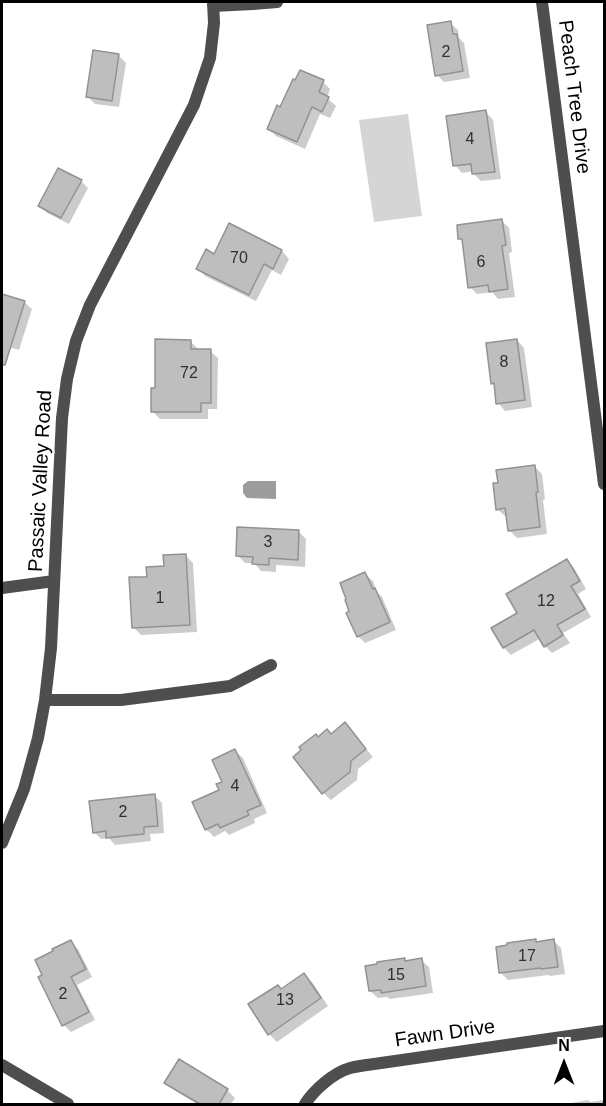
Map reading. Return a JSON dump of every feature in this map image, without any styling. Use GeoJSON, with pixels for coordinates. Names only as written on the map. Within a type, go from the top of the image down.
{"type":"FeatureCollection","features":[{"type":"Feature","properties":{"kind":"street"},"geometry":{"type":"LineString","coordinates":[[213,4],[277,2]]}},
{"type":"Feature","properties":{"kind":"street","name":"Peach Tree Drive"},"geometry":{"type":"LineString","coordinates":[[542,2],[604,484]]}},
{"type":"Feature","properties":{"kind":"street","name":"Passaic Valley Road"},"geometry":{"type":"LineString","coordinates":[[2,843],[24,789],[38,738],[45,700],[51,648],[62,418],[67,380],[76,341],[90,305],[195,105],[210,58],[214,23],[213,4]]}},
{"type":"Feature","properties":{"kind":"street"},"geometry":{"type":"LineString","coordinates":[[2,588],[54,581]]}},
{"type":"Feature","properties":{"kind":"street"},"geometry":{"type":"LineString","coordinates":[[45,700],[121,700],[230,686],[271,665]]}},
{"type":"Feature","properties":{"kind":"street","name":"Fawn Drive"},"geometry":{"type":"LineString","coordinates":[[305,1104],[316,1090],[337,1074],[348,1069],[604,1031]]}},
{"type":"Feature","properties":{"kind":"street"},"geometry":{"type":"LineString","coordinates":[[2,1065],[68,1104]]}},
{"type":"Feature","properties":{"kind":"shaded area"},"geometry":{"type":"Polygon","coordinates":[[[408,114],[422,216],[374,222],[359,120],[408,114]]]}},
{"type":"Feature","properties":{"kind":"shaded area"},"geometry":{"type":"Polygon","coordinates":[[[248,481],[276,481],[276,499],[247,498],[243,493],[243,485],[248,481]]]}},
{"type":"Feature","properties":{"kind":"building"},"geometry":{"type":"Polygon","coordinates":[[[451,21],[453,34],[457,34],[463,71],[435,76],[427,25],[451,21]]]}},
{"type":"Feature","properties":{"kind":"building"},"geometry":{"type":"Polygon","coordinates":[[[93,50],[119,54],[112,101],[86,97],[93,50]]]}},
{"type":"Feature","properties":{"kind":"building"},"geometry":{"type":"Polygon","coordinates":[[[300,70],[324,80],[319,92],[329,97],[322,112],[312,107],[297,142],[267,129],[277,105],[280,107],[293,79],[295,80],[300,70]]]}},
{"type":"Feature","properties":{"kind":"building"},"geometry":{"type":"Polygon","coordinates":[[[486,110],[495,172],[472,174],[471,164],[453,166],[446,116],[486,110]]]}},
{"type":"Feature","properties":{"kind":"building"},"geometry":{"type":"Polygon","coordinates":[[[58,168],[82,180],[61,218],[38,206],[58,168]]]}},
{"type":"Feature","properties":{"kind":"building"},"geometry":{"type":"Polygon","coordinates":[[[502,219],[506,245],[502,246],[508,289],[489,292],[488,285],[468,288],[462,239],[458,239],[457,225],[502,219]]]}},
{"type":"Feature","properties":{"kind":"building"},"geometry":{"type":"Polygon","coordinates":[[[229,223],[282,250],[273,269],[264,264],[249,295],[196,269],[206,249],[214,254],[229,223]]]}},
{"type":"Feature","properties":{"kind":"building"},"geometry":{"type":"Polygon","coordinates":[[[2,294],[25,301],[5,365],[2,365],[2,294]]]}},
{"type":"Feature","properties":{"kind":"building"},"geometry":{"type":"Polygon","coordinates":[[[155,339],[191,340],[191,349],[211,349],[211,403],[201,403],[201,412],[151,412],[151,388],[155,388],[155,339]]]}},
{"type":"Feature","properties":{"kind":"building"},"geometry":{"type":"Polygon","coordinates":[[[517,339],[525,400],[496,404],[486,343],[517,339]]]}},
{"type":"Feature","properties":{"kind":"building"},"geometry":{"type":"Polygon","coordinates":[[[535,465],[540,527],[508,531],[505,508],[496,510],[493,483],[498,483],[496,470],[535,465]]]}},
{"type":"Feature","properties":{"kind":"building"},"geometry":{"type":"Polygon","coordinates":[[[237,527],[299,530],[298,560],[269,558],[269,565],[252,564],[253,557],[236,556],[237,527]]]}},
{"type":"Feature","properties":{"kind":"building"},"geometry":{"type":"Polygon","coordinates":[[[186,554],[190,625],[132,628],[129,577],[147,577],[146,567],[164,566],[163,555],[186,554]]]}},
{"type":"Feature","properties":{"kind":"building"},"geometry":{"type":"Polygon","coordinates":[[[567,559],[580,581],[571,586],[585,609],[557,625],[563,635],[544,647],[534,630],[503,648],[491,628],[517,613],[506,594],[567,559]]]}},
{"type":"Feature","properties":{"kind":"building"},"geometry":{"type":"Polygon","coordinates":[[[365,572],[390,622],[357,637],[346,613],[349,611],[340,583],[365,572]]]}},
{"type":"Feature","properties":{"kind":"building"},"geometry":{"type":"Polygon","coordinates":[[[345,722],[366,749],[351,761],[350,772],[322,794],[293,757],[301,750],[299,747],[316,734],[318,737],[327,729],[331,734],[345,722]]]}},
{"type":"Feature","properties":{"kind":"building"},"geometry":{"type":"Polygon","coordinates":[[[235,749],[261,805],[247,811],[249,815],[220,828],[218,824],[205,830],[192,802],[219,790],[216,784],[222,782],[212,760],[235,749]]]}},
{"type":"Feature","properties":{"kind":"building"},"geometry":{"type":"Polygon","coordinates":[[[155,794],[158,826],[144,827],[144,834],[106,838],[106,831],[93,833],[89,801],[155,794]]]}},
{"type":"Feature","properties":{"kind":"building"},"geometry":{"type":"Polygon","coordinates":[[[536,939],[536,942],[554,939],[558,967],[499,973],[496,947],[536,939]]]}},
{"type":"Feature","properties":{"kind":"building"},"geometry":{"type":"Polygon","coordinates":[[[71,940],[86,969],[71,977],[89,1012],[62,1026],[38,977],[42,975],[35,960],[71,940]]]}},
{"type":"Feature","properties":{"kind":"building"},"geometry":{"type":"Polygon","coordinates":[[[405,958],[405,961],[422,958],[426,986],[381,993],[381,990],[369,991],[365,966],[405,958]]]}},
{"type":"Feature","properties":{"kind":"building"},"geometry":{"type":"Polygon","coordinates":[[[304,973],[321,998],[268,1035],[248,1004],[278,985],[281,989],[304,973]]]}},
{"type":"Feature","properties":{"kind":"building"},"geometry":{"type":"Polygon","coordinates":[[[179,1059],[228,1089],[219,1104],[200,1104],[164,1083],[179,1059]]]}}]}
